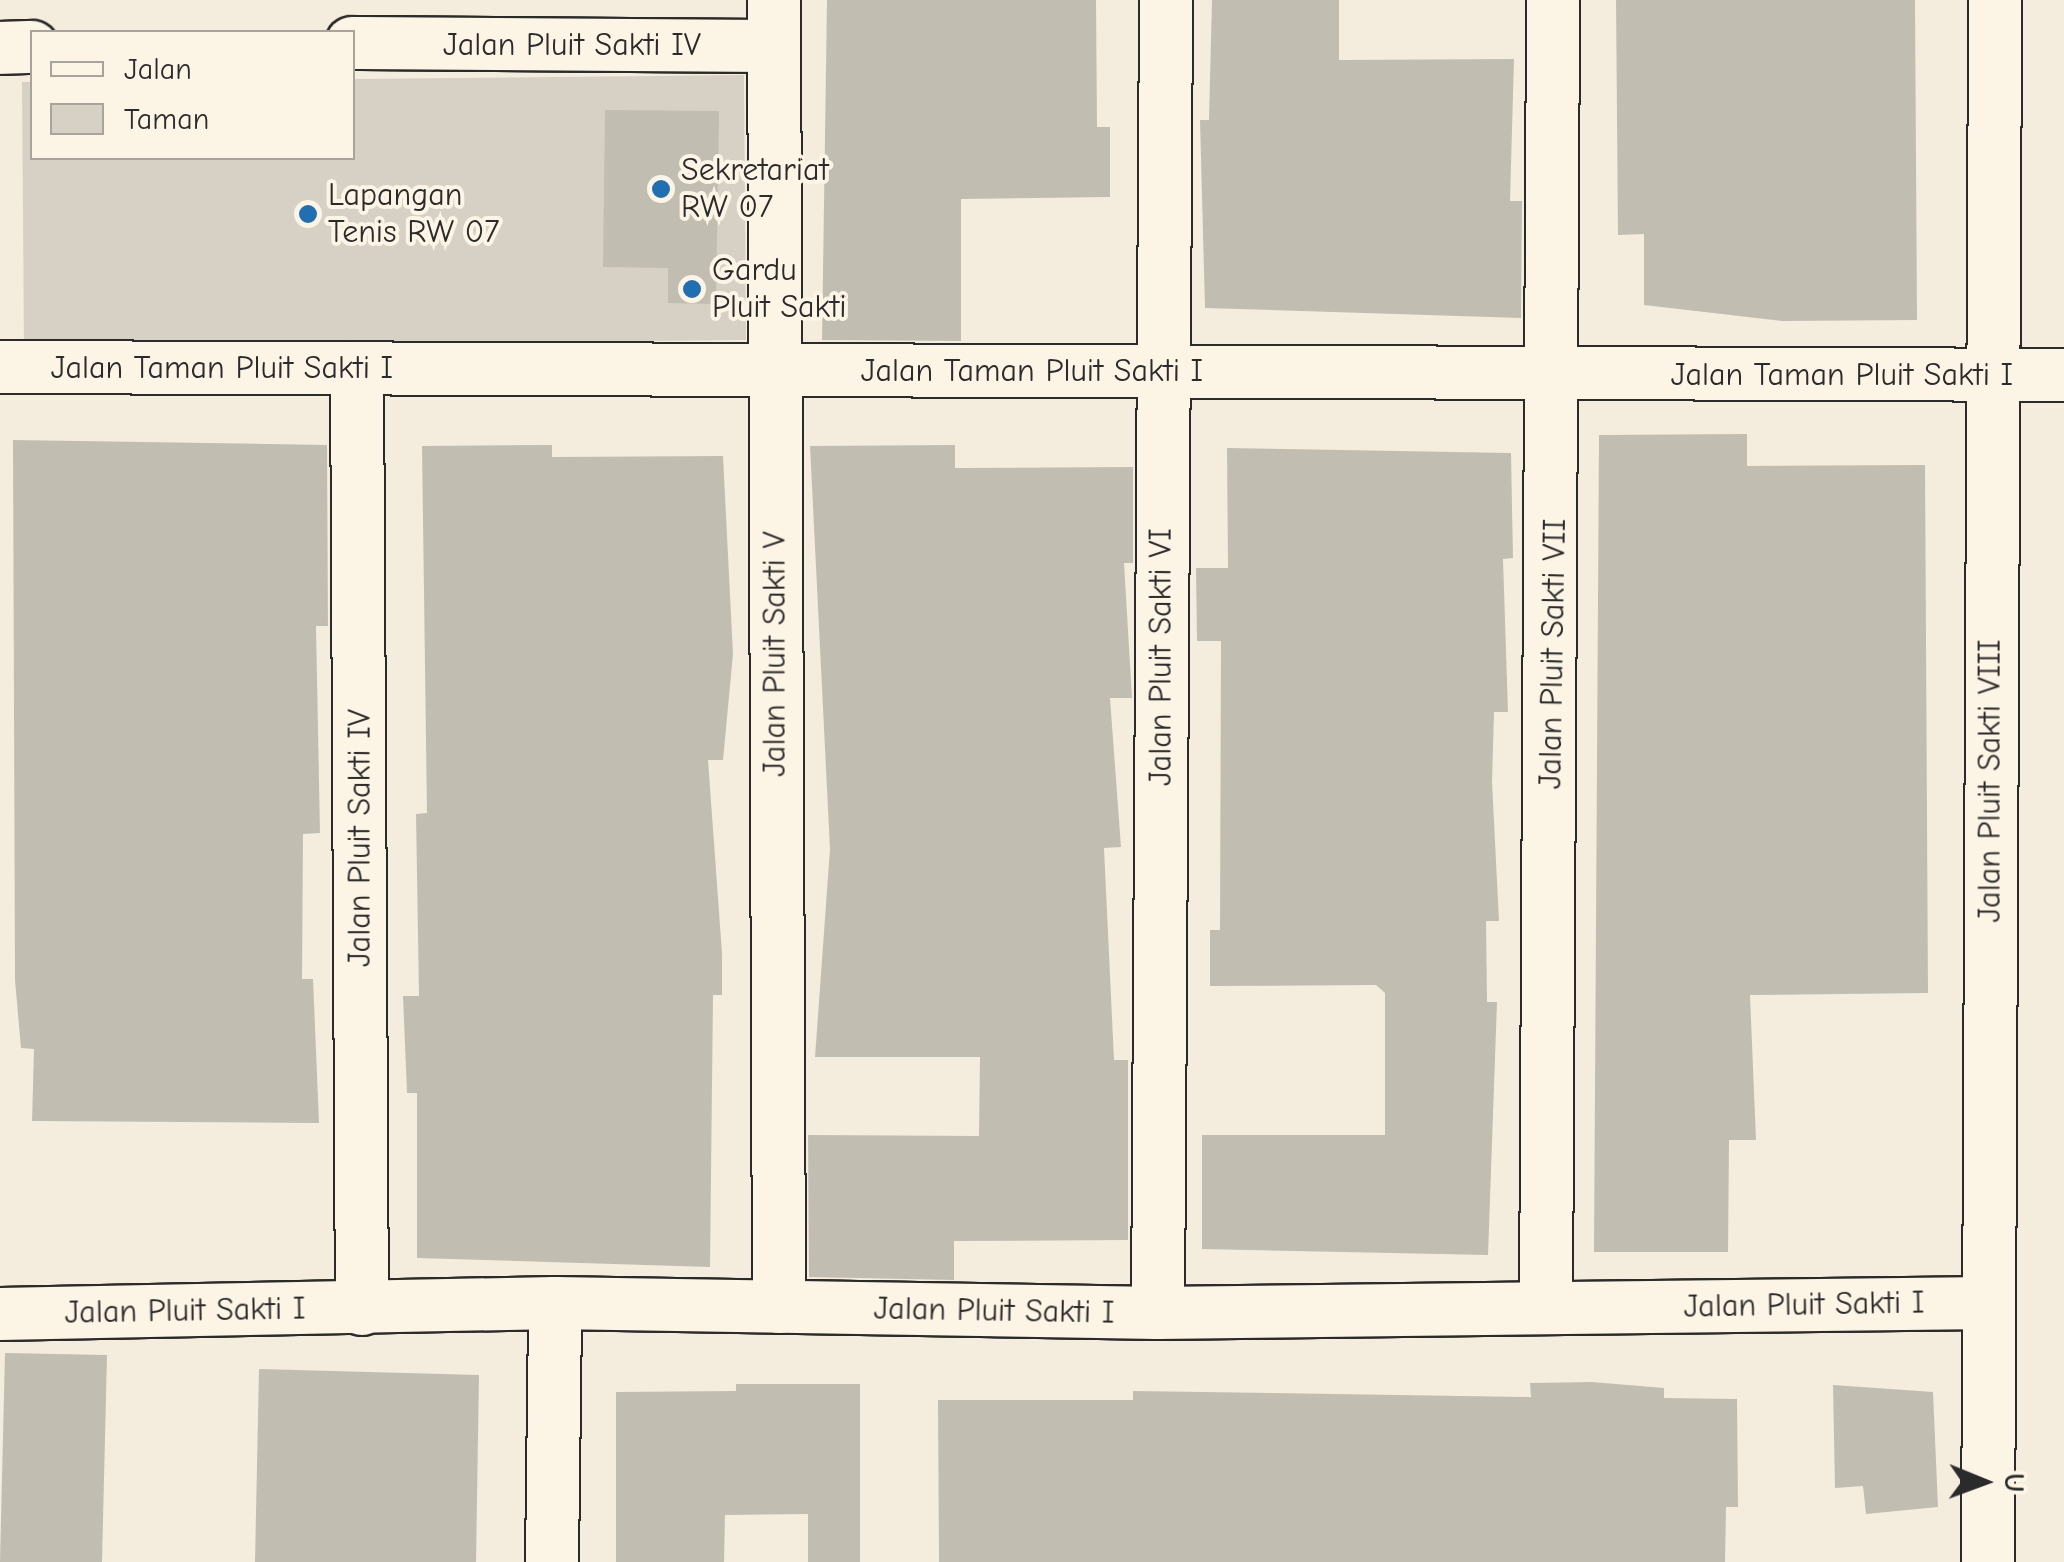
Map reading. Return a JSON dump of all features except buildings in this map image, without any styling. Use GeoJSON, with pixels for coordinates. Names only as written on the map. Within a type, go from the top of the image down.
{"type":"FeatureCollection","features":[{"type":"Feature","properties":{"kind":"street","name":"Jalan Pluit Sakti VI"},"geometry":{"type":"LineString","coordinates":[[1158,1313],[1166,0]]}},
{"type":"Feature","properties":{"kind":"street","name":"Jalan Pluit Sakti VII"},"geometry":{"type":"LineString","coordinates":[[1546,1308],[1556,374],[1553,0]]}},
{"type":"Feature","properties":{"kind":"street","name":"Jalan Pluit Sakti VIII"},"geometry":{"type":"LineString","coordinates":[[1988,1562],[1990,375],[1995,0]]}},
{"type":"Feature","properties":{"kind":"street","name":"Jalan Pluit Sakti IV"},"geometry":{"type":"LineString","coordinates":[[363,29],[774,23]]}},
{"type":"Feature","properties":{"kind":"street","name":"Jalan Pluit Sakti V"},"geometry":{"type":"LineString","coordinates":[[774,23],[778,1307]]}},
{"type":"Feature","properties":{"kind":"street"},"geometry":{"type":"LineString","coordinates":[[0,48],[30,47]]}},
{"type":"Feature","properties":{"kind":"street","name":"Jalan Taman Pluit Sakti I"},"geometry":{"type":"LineString","coordinates":[[0,367],[2064,375]]}},
{"type":"Feature","properties":{"kind":"street","name":"Jalan Pluit Sakti IV"},"geometry":{"type":"LineString","coordinates":[[357,368],[362,1308]]}},
{"type":"Feature","properties":{"kind":"street","name":"Jalan Pluit Sakti I"},"geometry":{"type":"LineString","coordinates":[[0,1314],[556,1304],[1158,1313],[1989,1303]]}},
{"type":"Feature","properties":{"kind":"street"},"geometry":{"type":"LineString","coordinates":[[552,1562],[556,1304]]}},
{"type":"Feature","properties":{"kind":"green space"},"geometry":{"type":"Polygon","coordinates":[[[744,75],[746,340],[24,347],[22,82],[30,82],[30,160],[355,160],[355,79],[744,75]]]}},
{"type":"Feature","properties":{"kind":"place","name":"Sekretariat RW 07"},"geometry":{"type":"Point","coordinates":[661,189]}},
{"type":"Feature","properties":{"kind":"place","name":"Lapangan Tenis RW 07"},"geometry":{"type":"Point","coordinates":[308,214]}},
{"type":"Feature","properties":{"kind":"place","name":"Gardu Pluit Sakti"},"geometry":{"type":"Point","coordinates":[692,289]}}]}
